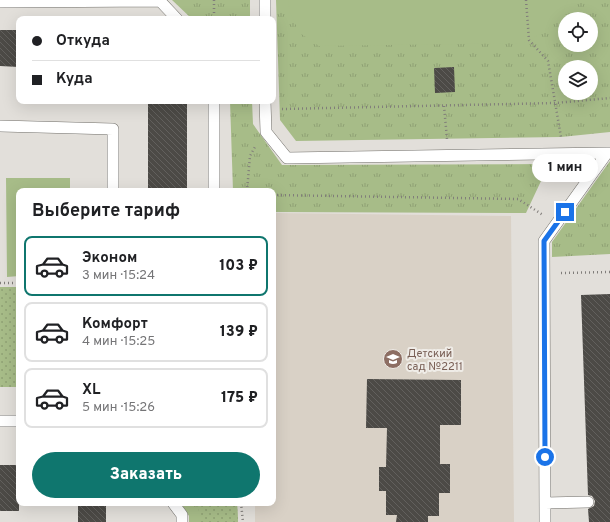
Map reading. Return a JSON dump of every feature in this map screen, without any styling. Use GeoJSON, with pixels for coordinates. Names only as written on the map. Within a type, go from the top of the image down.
{"type":"FeatureCollection","features":[{"type":"Feature","properties":{"kind":"lane"},"geometry":{"type":"LineString","coordinates":[[265,0],[265,16]]}},
{"type":"Feature","properties":{"kind":"lane"},"geometry":{"type":"LineString","coordinates":[[0,2],[160,1],[174,16]]}},
{"type":"Feature","properties":{"kind":"lane"},"geometry":{"type":"LineString","coordinates":[[214,104],[214,188]]}},
{"type":"Feature","properties":{"kind":"lane"},"geometry":{"type":"LineString","coordinates":[[265,105],[266,132],[287,158],[608,153]]}},
{"type":"Feature","properties":{"kind":"lane"},"geometry":{"type":"LineString","coordinates":[[0,126],[113,129],[113,188]]}},
{"type":"Feature","properties":{"kind":"lane"},"geometry":{"type":"LineString","coordinates":[[545,522],[544,241],[608,153]]}},
{"type":"Feature","properties":{"kind":"lane"},"geometry":{"type":"LineString","coordinates":[[0,421],[16,421]]}},
{"type":"Feature","properties":{"kind":"lane"},"geometry":{"type":"LineString","coordinates":[[545,503],[588,502]]}},
{"type":"Feature","properties":{"kind":"lane"},"geometry":{"type":"LineString","coordinates":[[175,506],[182,515],[182,522]]}},
{"type":"Feature","properties":{"kind":"path"},"geometry":{"type":"LineString","coordinates":[[214,0],[214,16]]}},
{"type":"Feature","properties":{"kind":"path"},"geometry":{"type":"LineString","coordinates":[[526,0],[529,40],[548,61],[563,154]]}},
{"type":"Feature","properties":{"kind":"path"},"geometry":{"type":"LineString","coordinates":[[265,105],[444,106],[555,103],[610,98]]}},
{"type":"Feature","properties":{"kind":"path"},"geometry":{"type":"LineString","coordinates":[[444,106],[448,156]]}},
{"type":"Feature","properties":{"kind":"path"},"geometry":{"type":"LineString","coordinates":[[247,188],[250,156]]}},
{"type":"Feature","properties":{"kind":"path"},"geometry":{"type":"LineString","coordinates":[[276,195],[518,199],[556,224]]}},
{"type":"Feature","properties":{"kind":"path"},"geometry":{"type":"LineString","coordinates":[[544,273],[610,272]]}},
{"type":"Feature","properties":{"kind":"path"},"geometry":{"type":"LineString","coordinates":[[0,283],[16,283]]}},
{"type":"Feature","properties":{"kind":"path"},"geometry":{"type":"LineString","coordinates":[[241,506],[242,522]]}},
{"type":"Feature","properties":{"kind":"shaded area","name":"Детский сад №2211"},"geometry":{"type":"Polygon","coordinates":[[[276,213],[511,216],[514,522],[255,522],[255,506],[276,506],[276,213]]]}},
{"type":"Feature","properties":{"kind":"green space"},"geometry":{"type":"Polygon","coordinates":[[[172,0],[250,0],[250,16],[189,16],[172,0]]]}},
{"type":"Feature","properties":{"kind":"green space"},"geometry":{"type":"Polygon","coordinates":[[[276,0],[610,0],[610,132],[561,137],[296,141],[280,120],[276,0]]]}},
{"type":"Feature","properties":{"kind":"green space"},"geometry":{"type":"Polygon","coordinates":[[[288,0],[568,0],[563,12],[558,12],[558,19],[556,22],[544,31],[522,43],[319,46],[300,33],[290,13],[288,0]]]}},
{"type":"Feature","properties":{"kind":"green space"},"geometry":{"type":"Polygon","coordinates":[[[230,104],[252,104],[253,124],[282,165],[549,164],[526,213],[276,212],[276,188],[233,188],[230,104]]]}},
{"type":"Feature","properties":{"kind":"green space"},"geometry":{"type":"Polygon","coordinates":[[[610,161],[610,254],[552,257],[552,242],[610,161]]]}},
{"type":"Feature","properties":{"kind":"green space"},"geometry":{"type":"Polygon","coordinates":[[[6,178],[70,178],[70,188],[16,188],[16,276],[7,277],[6,178]]]}},
{"type":"Feature","properties":{"kind":"green space"},"geometry":{"type":"Polygon","coordinates":[[[0,287],[16,287],[16,387],[0,387],[0,287]]]}},
{"type":"Feature","properties":{"kind":"green space"},"geometry":{"type":"Polygon","coordinates":[[[183,506],[237,506],[238,522],[189,522],[189,516],[183,506]]]}},
{"type":"Feature","properties":{"kind":"green space"},"geometry":{"type":"Polygon","coordinates":[[[198,506],[237,506],[238,522],[200,522],[198,506]]]}},
{"type":"Feature","properties":{"kind":"building"},"geometry":{"type":"Polygon","coordinates":[[[0,30],[16,30],[16,67],[0,66],[0,30]]]}},
{"type":"Feature","properties":{"kind":"building"},"geometry":{"type":"Polygon","coordinates":[[[454,67],[455,92],[435,93],[434,68],[454,67]]]}},
{"type":"Feature","properties":{"kind":"building"},"geometry":{"type":"Polygon","coordinates":[[[148,104],[187,104],[187,188],[148,188],[148,104]]]}},
{"type":"Feature","properties":{"kind":"building"},"geometry":{"type":"Polygon","coordinates":[[[610,294],[610,522],[589,522],[588,509],[594,506],[595,501],[592,496],[588,495],[581,295],[610,294]]]}},
{"type":"Feature","properties":{"kind":"building"},"geometry":{"type":"Polygon","coordinates":[[[367,379],[461,380],[461,425],[440,425],[440,464],[450,464],[450,493],[439,493],[439,516],[428,516],[428,522],[396,522],[397,515],[386,515],[386,491],[379,491],[379,467],[386,467],[387,428],[366,428],[367,379]]]}},
{"type":"Feature","properties":{"kind":"building"},"geometry":{"type":"Polygon","coordinates":[[[0,465],[16,465],[16,506],[19,506],[19,511],[0,511],[0,465]]]}},
{"type":"Feature","properties":{"kind":"building"},"geometry":{"type":"Polygon","coordinates":[[[78,506],[106,506],[106,522],[78,522],[78,506]]]}},
{"type":"Feature","properties":{"kind":"place","name":"Детский сад №2211"},"geometry":{"type":"Point","coordinates":[393,359]}},
{"type":"Feature","properties":{"kind":"route"},"geometry":{"type":"LineString","coordinates":[[545,457],[544,241],[565,212]]}}]}
